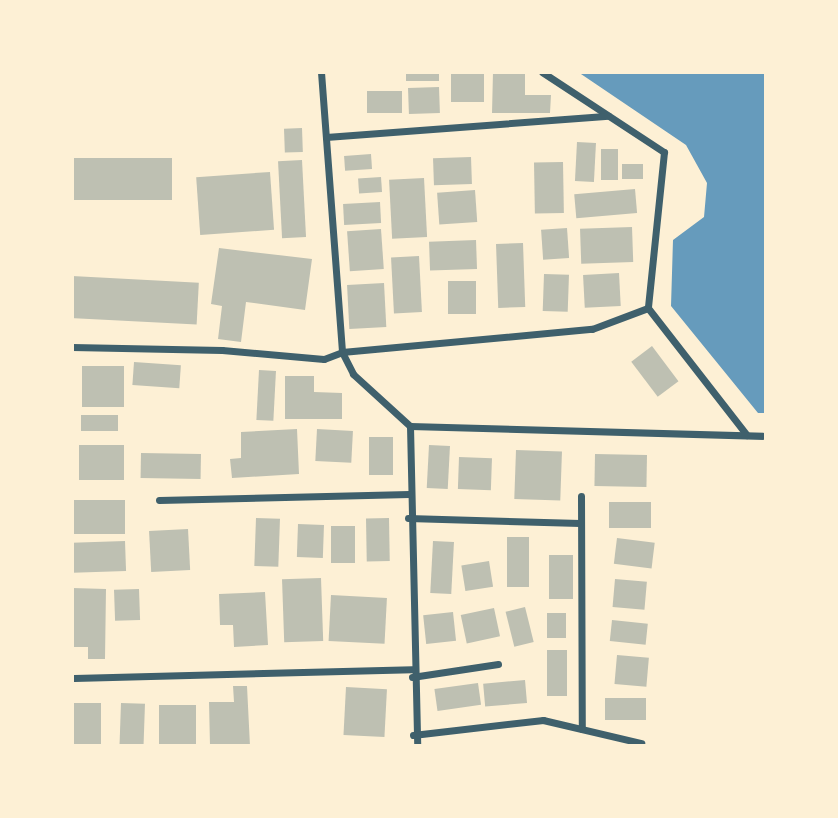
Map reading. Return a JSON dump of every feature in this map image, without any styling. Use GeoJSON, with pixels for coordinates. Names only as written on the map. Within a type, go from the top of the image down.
{"type":"FeatureCollection","features":[{"type":"Feature","properties":{"kind":"street"},"geometry":{"type":"LineString","coordinates":[[321,72],[342,352],[353,374],[410,426],[766,436]]}},
{"type":"Feature","properties":{"kind":"street"},"geometry":{"type":"LineString","coordinates":[[541,72],[664,152],[648,308],[747,435]]}},
{"type":"Feature","properties":{"kind":"street"},"geometry":{"type":"LineString","coordinates":[[326,137],[609,116]]}},
{"type":"Feature","properties":{"kind":"street"},"geometry":{"type":"LineString","coordinates":[[72,347],[222,350],[324,359],[342,352],[592,329],[648,308]]}},
{"type":"Feature","properties":{"kind":"street"},"geometry":{"type":"LineString","coordinates":[[410,426],[408,518],[413,735],[417,746]]}},
{"type":"Feature","properties":{"kind":"street"},"geometry":{"type":"LineString","coordinates":[[159,500],[409,494]]}},
{"type":"Feature","properties":{"kind":"street"},"geometry":{"type":"LineString","coordinates":[[580,496],[582,729]]}},
{"type":"Feature","properties":{"kind":"street"},"geometry":{"type":"LineString","coordinates":[[408,518],[580,523]]}},
{"type":"Feature","properties":{"kind":"street"},"geometry":{"type":"LineString","coordinates":[[74,678],[412,673],[498,664]]}},
{"type":"Feature","properties":{"kind":"street"},"geometry":{"type":"LineString","coordinates":[[413,735],[543,720],[641,743]]}},
{"type":"Feature","properties":{"kind":"water"},"geometry":{"type":"Polygon","coordinates":[[[578,72],[766,72],[766,413],[758,413],[671,306],[673,240],[704,217],[707,183],[686,145],[578,72]]]}},
{"type":"Feature","properties":{"kind":"building"},"geometry":{"type":"Polygon","coordinates":[[[406,72],[439,72],[439,81],[406,81],[406,72]]]}},
{"type":"Feature","properties":{"kind":"building"},"geometry":{"type":"Polygon","coordinates":[[[451,72],[484,72],[484,102],[451,102],[451,72]]]}},
{"type":"Feature","properties":{"kind":"building"},"geometry":{"type":"Polygon","coordinates":[[[493,72],[525,72],[525,95],[551,95],[550,113],[492,113],[493,72]]]}},
{"type":"Feature","properties":{"kind":"building"},"geometry":{"type":"Polygon","coordinates":[[[439,87],[440,113],[409,114],[408,88],[439,87]]]}},
{"type":"Feature","properties":{"kind":"building"},"geometry":{"type":"Polygon","coordinates":[[[367,91],[402,91],[402,113],[367,113],[367,91]]]}},
{"type":"Feature","properties":{"kind":"building"},"geometry":{"type":"Polygon","coordinates":[[[302,128],[303,152],[285,153],[284,129],[302,128]]]}},
{"type":"Feature","properties":{"kind":"building"},"geometry":{"type":"Polygon","coordinates":[[[577,142],[596,143],[594,182],[575,181],[577,142]]]}},
{"type":"Feature","properties":{"kind":"building"},"geometry":{"type":"Polygon","coordinates":[[[601,149],[618,149],[618,180],[601,180],[601,149]]]}},
{"type":"Feature","properties":{"kind":"building"},"geometry":{"type":"Polygon","coordinates":[[[371,154],[372,169],[345,171],[344,156],[371,154]]]}},
{"type":"Feature","properties":{"kind":"building"},"geometry":{"type":"Polygon","coordinates":[[[471,157],[472,184],[434,185],[433,158],[471,157]]]}},
{"type":"Feature","properties":{"kind":"building"},"geometry":{"type":"Polygon","coordinates":[[[72,158],[172,158],[172,200],[72,200],[72,158]]]}},
{"type":"Feature","properties":{"kind":"building"},"geometry":{"type":"Polygon","coordinates":[[[302,160],[306,237],[282,238],[278,161],[302,160]]]}},
{"type":"Feature","properties":{"kind":"building"},"geometry":{"type":"Polygon","coordinates":[[[563,162],[564,213],[535,213],[534,163],[563,162]]]}},
{"type":"Feature","properties":{"kind":"building"},"geometry":{"type":"Polygon","coordinates":[[[622,164],[643,164],[643,179],[622,179],[622,164]]]}},
{"type":"Feature","properties":{"kind":"building"},"geometry":{"type":"Polygon","coordinates":[[[270,172],[274,230],[200,235],[196,177],[270,172]]]}},
{"type":"Feature","properties":{"kind":"building"},"geometry":{"type":"Polygon","coordinates":[[[381,177],[382,192],[359,194],[358,179],[381,177]]]}},
{"type":"Feature","properties":{"kind":"building"},"geometry":{"type":"Polygon","coordinates":[[[424,178],[427,237],[392,239],[389,180],[424,178]]]}},
{"type":"Feature","properties":{"kind":"building"},"geometry":{"type":"Polygon","coordinates":[[[635,189],[637,213],[576,218],[574,194],[635,189]]]}},
{"type":"Feature","properties":{"kind":"building"},"geometry":{"type":"Polygon","coordinates":[[[475,190],[477,222],[439,225],[437,193],[475,190]]]}},
{"type":"Feature","properties":{"kind":"building"},"geometry":{"type":"Polygon","coordinates":[[[380,202],[381,223],[344,225],[343,204],[380,202]]]}},
{"type":"Feature","properties":{"kind":"building"},"geometry":{"type":"Polygon","coordinates":[[[632,227],[633,262],[581,264],[580,229],[632,227]]]}},
{"type":"Feature","properties":{"kind":"building"},"geometry":{"type":"Polygon","coordinates":[[[567,228],[569,258],[543,260],[541,230],[567,228]]]}},
{"type":"Feature","properties":{"kind":"building"},"geometry":{"type":"Polygon","coordinates":[[[381,229],[384,269],[350,271],[347,231],[381,229]]]}},
{"type":"Feature","properties":{"kind":"building"},"geometry":{"type":"Polygon","coordinates":[[[476,240],[477,269],[430,271],[429,242],[476,240]]]}},
{"type":"Feature","properties":{"kind":"building"},"geometry":{"type":"Polygon","coordinates":[[[523,243],[525,307],[498,308],[496,244],[523,243]]]}},
{"type":"Feature","properties":{"kind":"building"},"geometry":{"type":"Polygon","coordinates":[[[219,248],[312,259],[305,310],[246,302],[241,342],[218,339],[222,306],[211,304],[219,248]]]}},
{"type":"Feature","properties":{"kind":"building"},"geometry":{"type":"Polygon","coordinates":[[[419,256],[422,312],[394,313],[391,257],[419,256]]]}},
{"type":"Feature","properties":{"kind":"building"},"geometry":{"type":"Polygon","coordinates":[[[619,273],[621,306],[585,308],[583,275],[619,273]]]}},
{"type":"Feature","properties":{"kind":"building"},"geometry":{"type":"Polygon","coordinates":[[[544,274],[569,275],[568,312],[543,311],[544,274]]]}},
{"type":"Feature","properties":{"kind":"building"},"geometry":{"type":"Polygon","coordinates":[[[72,276],[199,283],[197,325],[72,318],[72,276]]]}},
{"type":"Feature","properties":{"kind":"building"},"geometry":{"type":"Polygon","coordinates":[[[448,281],[476,281],[476,314],[448,314],[448,281]]]}},
{"type":"Feature","properties":{"kind":"building"},"geometry":{"type":"Polygon","coordinates":[[[384,283],[386,327],[349,329],[347,285],[384,283]]]}},
{"type":"Feature","properties":{"kind":"building"},"geometry":{"type":"Polygon","coordinates":[[[652,346],[678,381],[658,397],[631,362],[652,346]]]}},
{"type":"Feature","properties":{"kind":"building"},"geometry":{"type":"Polygon","coordinates":[[[134,362],[181,365],[179,388],[132,385],[134,362]]]}},
{"type":"Feature","properties":{"kind":"building"},"geometry":{"type":"Polygon","coordinates":[[[82,366],[124,366],[124,407],[82,407],[82,366]]]}},
{"type":"Feature","properties":{"kind":"building"},"geometry":{"type":"Polygon","coordinates":[[[259,370],[276,371],[273,421],[256,420],[259,370]]]}},
{"type":"Feature","properties":{"kind":"building"},"geometry":{"type":"Polygon","coordinates":[[[285,376],[314,376],[314,392],[342,393],[342,419],[285,419],[285,376]]]}},
{"type":"Feature","properties":{"kind":"building"},"geometry":{"type":"Polygon","coordinates":[[[81,415],[118,415],[118,431],[81,431],[81,415]]]}},
{"type":"Feature","properties":{"kind":"building"},"geometry":{"type":"Polygon","coordinates":[[[297,429],[299,474],[232,478],[230,459],[241,458],[241,432],[297,429]]]}},
{"type":"Feature","properties":{"kind":"building"},"geometry":{"type":"Polygon","coordinates":[[[317,429],[353,431],[351,463],[315,461],[317,429]]]}},
{"type":"Feature","properties":{"kind":"building"},"geometry":{"type":"Polygon","coordinates":[[[369,437],[393,437],[393,475],[369,475],[369,437]]]}},
{"type":"Feature","properties":{"kind":"building"},"geometry":{"type":"Polygon","coordinates":[[[79,445],[124,445],[124,480],[79,480],[79,445]]]}},
{"type":"Feature","properties":{"kind":"building"},"geometry":{"type":"Polygon","coordinates":[[[429,445],[450,446],[448,489],[427,488],[429,445]]]}},
{"type":"Feature","properties":{"kind":"building"},"geometry":{"type":"Polygon","coordinates":[[[516,450],[562,452],[560,501],[514,499],[516,450]]]}},
{"type":"Feature","properties":{"kind":"building"},"geometry":{"type":"Polygon","coordinates":[[[141,453],[201,454],[201,479],[141,478],[141,453]]]}},
{"type":"Feature","properties":{"kind":"building"},"geometry":{"type":"Polygon","coordinates":[[[595,454],[647,455],[646,487],[594,486],[595,454]]]}},
{"type":"Feature","properties":{"kind":"building"},"geometry":{"type":"Polygon","coordinates":[[[459,457],[492,458],[491,490],[458,489],[459,457]]]}},
{"type":"Feature","properties":{"kind":"building"},"geometry":{"type":"Polygon","coordinates":[[[72,500],[125,500],[125,534],[72,534],[72,500]]]}},
{"type":"Feature","properties":{"kind":"building"},"geometry":{"type":"Polygon","coordinates":[[[609,502],[651,502],[651,528],[609,528],[609,502]]]}},
{"type":"Feature","properties":{"kind":"building"},"geometry":{"type":"Polygon","coordinates":[[[256,518],[280,519],[278,567],[254,566],[256,518]]]}},
{"type":"Feature","properties":{"kind":"building"},"geometry":{"type":"Polygon","coordinates":[[[366,518],[389,518],[390,561],[367,561],[366,518]]]}},
{"type":"Feature","properties":{"kind":"building"},"geometry":{"type":"Polygon","coordinates":[[[298,524],[324,525],[323,558],[297,557],[298,524]]]}},
{"type":"Feature","properties":{"kind":"building"},"geometry":{"type":"Polygon","coordinates":[[[331,526],[355,526],[355,563],[331,563],[331,526]]]}},
{"type":"Feature","properties":{"kind":"building"},"geometry":{"type":"Polygon","coordinates":[[[188,529],[190,570],[151,572],[149,531],[188,529]]]}},
{"type":"Feature","properties":{"kind":"building"},"geometry":{"type":"Polygon","coordinates":[[[507,537],[529,537],[529,587],[507,587],[507,537]]]}},
{"type":"Feature","properties":{"kind":"building"},"geometry":{"type":"Polygon","coordinates":[[[617,538],[655,543],[652,568],[614,564],[617,538]]]}},
{"type":"Feature","properties":{"kind":"building"},"geometry":{"type":"Polygon","coordinates":[[[125,541],[126,571],[73,573],[72,543],[125,541]]]}},
{"type":"Feature","properties":{"kind":"building"},"geometry":{"type":"Polygon","coordinates":[[[433,541],[454,542],[451,594],[430,593],[433,541]]]}},
{"type":"Feature","properties":{"kind":"building"},"geometry":{"type":"Polygon","coordinates":[[[549,555],[573,555],[573,599],[549,599],[549,555]]]}},
{"type":"Feature","properties":{"kind":"building"},"geometry":{"type":"Polygon","coordinates":[[[489,561],[493,587],[465,591],[461,565],[489,561]]]}},
{"type":"Feature","properties":{"kind":"building"},"geometry":{"type":"Polygon","coordinates":[[[321,578],[323,641],[284,642],[282,579],[321,578]]]}},
{"type":"Feature","properties":{"kind":"building"},"geometry":{"type":"Polygon","coordinates":[[[615,579],[647,582],[644,610],[613,607],[615,579]]]}},
{"type":"Feature","properties":{"kind":"building"},"geometry":{"type":"Polygon","coordinates":[[[72,588],[106,589],[105,659],[88,659],[88,647],[72,647],[72,588]]]}},
{"type":"Feature","properties":{"kind":"building"},"geometry":{"type":"Polygon","coordinates":[[[139,589],[140,620],[115,621],[114,590],[139,589]]]}},
{"type":"Feature","properties":{"kind":"building"},"geometry":{"type":"Polygon","coordinates":[[[265,592],[268,645],[234,647],[233,625],[220,625],[219,594],[265,592]]]}},
{"type":"Feature","properties":{"kind":"building"},"geometry":{"type":"Polygon","coordinates":[[[331,595],[387,598],[385,644],[329,641],[331,595]]]}},
{"type":"Feature","properties":{"kind":"building"},"geometry":{"type":"Polygon","coordinates":[[[525,607],[534,642],[514,647],[506,612],[525,607]]]}},
{"type":"Feature","properties":{"kind":"building"},"geometry":{"type":"Polygon","coordinates":[[[494,608],[500,636],[467,643],[461,615],[494,608]]]}},
{"type":"Feature","properties":{"kind":"building"},"geometry":{"type":"Polygon","coordinates":[[[453,612],[456,641],[426,644],[423,615],[453,612]]]}},
{"type":"Feature","properties":{"kind":"building"},"geometry":{"type":"Polygon","coordinates":[[[547,613],[566,613],[566,638],[547,638],[547,613]]]}},
{"type":"Feature","properties":{"kind":"building"},"geometry":{"type":"Polygon","coordinates":[[[612,620],[648,624],[646,645],[610,641],[612,620]]]}},
{"type":"Feature","properties":{"kind":"building"},"geometry":{"type":"Polygon","coordinates":[[[547,650],[567,650],[567,696],[547,696],[547,650]]]}},
{"type":"Feature","properties":{"kind":"building"},"geometry":{"type":"Polygon","coordinates":[[[617,655],[649,658],[646,687],[614,684],[617,655]]]}},
{"type":"Feature","properties":{"kind":"building"},"geometry":{"type":"Polygon","coordinates":[[[525,680],[527,703],[485,707],[483,684],[525,680]]]}},
{"type":"Feature","properties":{"kind":"building"},"geometry":{"type":"Polygon","coordinates":[[[478,683],[481,705],[437,711],[434,689],[478,683]]]}},
{"type":"Feature","properties":{"kind":"building"},"geometry":{"type":"Polygon","coordinates":[[[233,686],[247,686],[250,746],[210,746],[209,702],[234,702],[233,686]]]}},
{"type":"Feature","properties":{"kind":"building"},"geometry":{"type":"Polygon","coordinates":[[[346,687],[387,689],[384,737],[343,735],[346,687]]]}},
{"type":"Feature","properties":{"kind":"building"},"geometry":{"type":"Polygon","coordinates":[[[605,698],[646,698],[646,720],[605,720],[605,698]]]}},
{"type":"Feature","properties":{"kind":"building"},"geometry":{"type":"Polygon","coordinates":[[[72,703],[101,703],[101,746],[72,746],[72,703]]]}},
{"type":"Feature","properties":{"kind":"building"},"geometry":{"type":"Polygon","coordinates":[[[121,703],[145,704],[144,746],[119,746],[121,703]]]}},
{"type":"Feature","properties":{"kind":"building"},"geometry":{"type":"Polygon","coordinates":[[[159,705],[196,705],[196,746],[159,746],[159,705]]]}}]}
